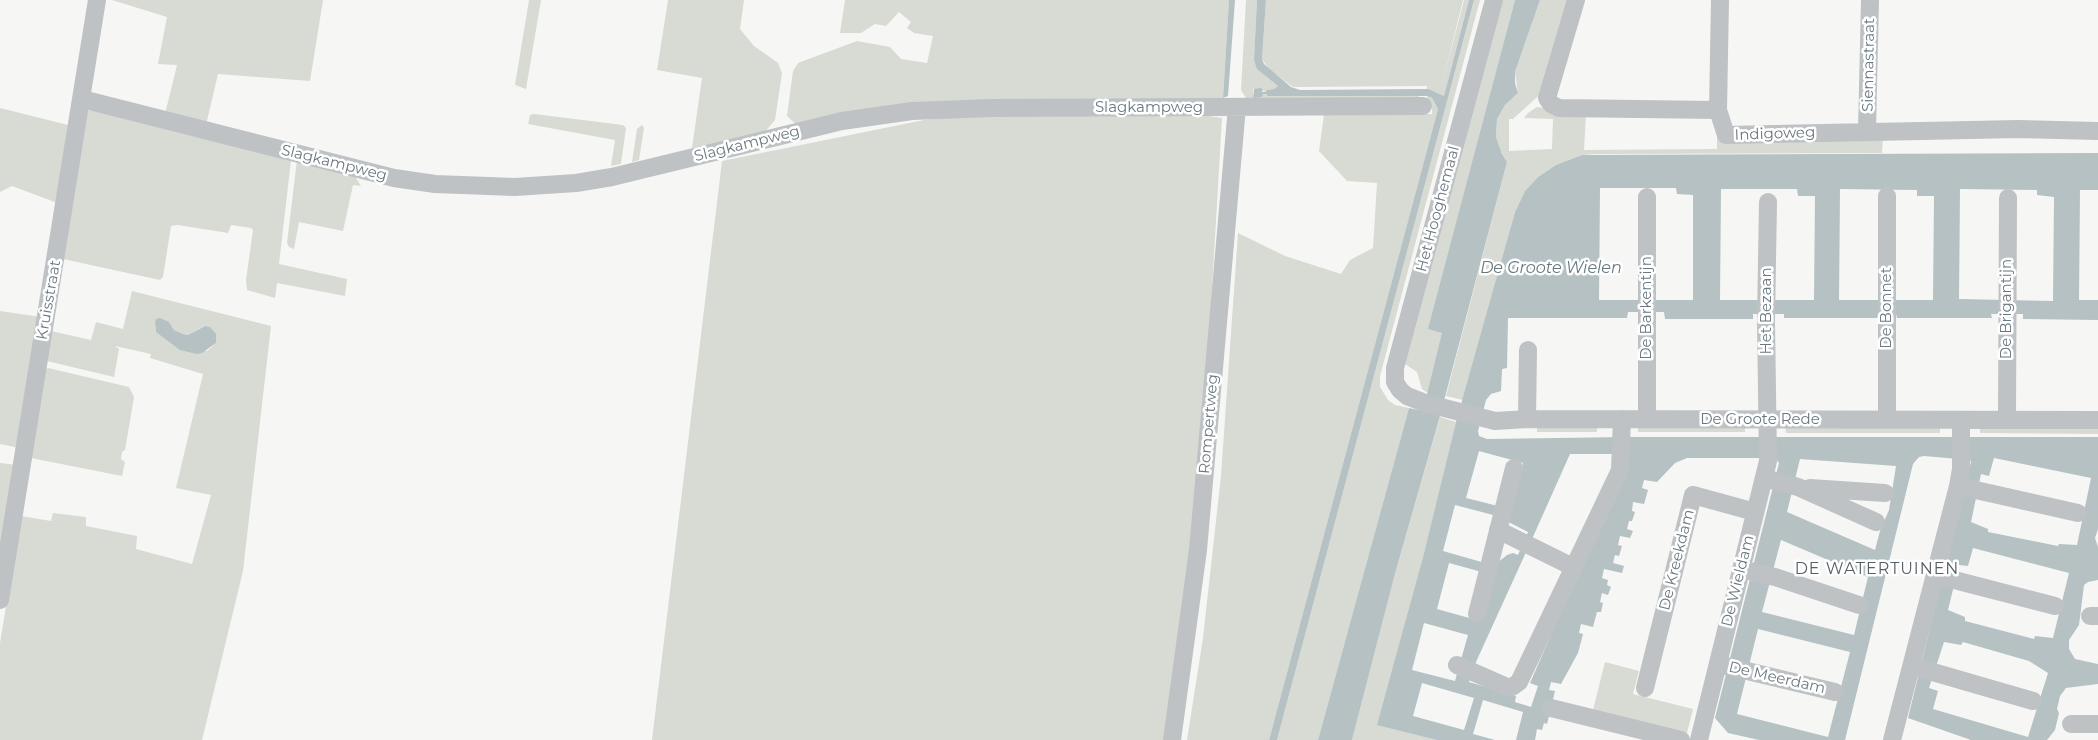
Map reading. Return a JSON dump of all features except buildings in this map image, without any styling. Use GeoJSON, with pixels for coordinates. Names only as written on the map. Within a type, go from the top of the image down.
{"type":"FeatureCollection","features":[{"type":"Feature","properties":{"kind":"street","name":"Kruisstraat"},"geometry":{"type":"LineString","coordinates":[[0,600],[97,0]]}},
{"type":"Feature","properties":{"kind":"street","name":"Het Hooghemaal"},"geometry":{"type":"LineString","coordinates":[[1425,403],[1412,399],[1400,390],[1395,382],[1395,368],[1494,0]]}},
{"type":"Feature","properties":{"kind":"street"},"geometry":{"type":"LineString","coordinates":[[1576,0],[1549,88],[1547,98],[1551,104],[1559,108],[1718,110],[1720,0]]}},
{"type":"Feature","properties":{"kind":"street","name":"Siennastraat"},"geometry":{"type":"LineString","coordinates":[[1867,131],[1870,0]]}},
{"type":"Feature","properties":{"kind":"street","name":"Slagkampweg"},"geometry":{"type":"LineString","coordinates":[[82,98],[394,178],[435,184],[515,187],[547,186],[612,177],[842,121],[912,111],[992,108],[1424,106]]}},
{"type":"Feature","properties":{"kind":"street","name":"Rompertweg"},"geometry":{"type":"LineString","coordinates":[[1172,740],[1198,550],[1237,107]]}},
{"type":"Feature","properties":{"kind":"street","name":"Indigoweg"},"geometry":{"type":"LineString","coordinates":[[1718,110],[1726,135],[2018,129],[2098,131]]}},
{"type":"Feature","properties":{"kind":"street","name":"De Bonnet"},"geometry":{"type":"LineString","coordinates":[[1887,196],[1888,420]]}},
{"type":"Feature","properties":{"kind":"street","name":"De Barkentijn"},"geometry":{"type":"LineString","coordinates":[[1647,197],[1647,419]]}},
{"type":"Feature","properties":{"kind":"street","name":"De Brigantijn"},"geometry":{"type":"LineString","coordinates":[[2007,420],[2008,198]]}},
{"type":"Feature","properties":{"kind":"street","name":"Het Bezaan"},"geometry":{"type":"LineString","coordinates":[[1766,427],[1768,202]]}},
{"type":"Feature","properties":{"kind":"street"},"geometry":{"type":"LineString","coordinates":[[1527,419],[1528,350]]}},
{"type":"Feature","properties":{"kind":"street","name":"De Groote Rede"},"geometry":{"type":"LineString","coordinates":[[1425,403],[1489,420],[1527,419],[1621,427],[1647,419],[1766,427],[1888,420],[1961,427],[2007,420],[2098,420]]}},
{"type":"Feature","properties":{"kind":"street"},"geometry":{"type":"LineString","coordinates":[[1458,664],[1474,673],[1519,690],[1521,678],[1620,470],[1621,427]]}},
{"type":"Feature","properties":{"kind":"street","name":"De Wieldam"},"geometry":{"type":"LineString","coordinates":[[1699,740],[1721,665],[1744,570],[1755,512],[1767,473],[1766,427]]}},
{"type":"Feature","properties":{"kind":"street"},"geometry":{"type":"LineString","coordinates":[[1892,740],[1915,667],[1960,487],[1961,427]]}},
{"type":"Feature","properties":{"kind":"street"},"geometry":{"type":"LineString","coordinates":[[1477,614],[1514,468]]}},
{"type":"Feature","properties":{"kind":"street"},"geometry":{"type":"LineString","coordinates":[[1767,473],[1876,522]]}},
{"type":"Feature","properties":{"kind":"street"},"geometry":{"type":"LineString","coordinates":[[1798,487],[1885,493]]}},
{"type":"Feature","properties":{"kind":"street"},"geometry":{"type":"LineString","coordinates":[[1960,487],[2078,513]]}},
{"type":"Feature","properties":{"kind":"street","name":"De Kreekdam"},"geometry":{"type":"LineString","coordinates":[[1645,688],[1693,495],[1755,512]]}},
{"type":"Feature","properties":{"kind":"street"},"geometry":{"type":"LineString","coordinates":[[1499,526],[1573,567]]}},
{"type":"Feature","properties":{"kind":"street"},"geometry":{"type":"LineString","coordinates":[[1744,570],[1776,577],[1859,605]]}},
{"type":"Feature","properties":{"kind":"street"},"geometry":{"type":"LineString","coordinates":[[1937,576],[2055,606]]}},
{"type":"Feature","properties":{"kind":"street","name":"De Meerdam"},"geometry":{"type":"LineString","coordinates":[[1721,665],[1835,692]]}},
{"type":"Feature","properties":{"kind":"street"},"geometry":{"type":"LineString","coordinates":[[1915,667],[2032,701]]}},
{"type":"Feature","properties":{"kind":"street"},"geometry":{"type":"LineString","coordinates":[[1552,708],[1680,740]]}},
{"type":"Feature","properties":{"kind":"street"},"geometry":{"type":"LineString","coordinates":[[2071,724],[2098,724]]}},
{"type":"Feature","properties":{"kind":"shaded area"},"geometry":{"type":"Polygon","coordinates":[[[112,0],[323,0],[310,81],[218,74],[206,125],[165,114],[177,65],[158,64],[167,17],[112,0]]]}},
{"type":"Feature","properties":{"kind":"shaded area"},"geometry":{"type":"Polygon","coordinates":[[[529,0],[541,0],[526,89],[515,85],[529,0]]]}},
{"type":"Feature","properties":{"kind":"shaded area"},"geometry":{"type":"Polygon","coordinates":[[[668,0],[744,0],[740,29],[754,46],[778,63],[782,73],[775,120],[764,133],[692,148],[702,78],[657,70],[668,0]]]}},
{"type":"Feature","properties":{"kind":"shaded area"},"geometry":{"type":"Polygon","coordinates":[[[845,0],[1229,0],[1223,98],[798,126],[787,116],[793,71],[798,63],[857,41],[890,47],[901,59],[927,63],[933,36],[914,33],[907,28],[911,22],[899,12],[886,26],[875,24],[861,33],[840,33],[845,0]]]}},
{"type":"Feature","properties":{"kind":"shaded area"},"geometry":{"type":"Polygon","coordinates":[[[1246,0],[1257,0],[1254,60],[1266,76],[1278,86],[1267,90],[1267,92],[1253,89],[1253,98],[1267,94],[1267,96],[1419,96],[1419,100],[1247,100],[1241,90],[1246,0]]]}},
{"type":"Feature","properties":{"kind":"shaded area"},"geometry":{"type":"Polygon","coordinates":[[[1266,0],[1463,0],[1442,85],[1464,0],[1469,0],[1444,96],[1427,89],[1427,86],[1293,87],[1269,69],[1262,59],[1266,0]]]}},
{"type":"Feature","properties":{"kind":"shaded area"},"geometry":{"type":"Polygon","coordinates":[[[1474,0],[1480,0],[1380,376],[1380,387],[1388,400],[1395,405],[1409,408],[1318,740],[1277,740],[1474,0]]]}},
{"type":"Feature","properties":{"kind":"shaded area"},"geometry":{"type":"Polygon","coordinates":[[[1501,0],[1515,0],[1429,329],[1443,333],[1428,393],[1422,389],[1417,372],[1405,364],[1501,0]]]}},
{"type":"Feature","properties":{"kind":"shaded area"},"geometry":{"type":"Polygon","coordinates":[[[1540,0],[1573,0],[1546,89],[1513,119],[1509,119],[1509,151],[1552,149],[1553,119],[1524,118],[1537,107],[1586,114],[1584,150],[1717,149],[1717,125],[1883,136],[1882,153],[1595,154],[1582,155],[1556,165],[1538,177],[1525,191],[1515,212],[1463,400],[1446,396],[1507,162],[1496,137],[1497,119],[1505,105],[1518,93],[1515,72],[1540,0]]]}},
{"type":"Feature","properties":{"kind":"shaded area"},"geometry":{"type":"Polygon","coordinates":[[[1427,96],[1432,98],[1438,109],[1269,740],[1187,740],[1203,638],[1221,476],[1238,233],[1285,256],[1341,274],[1350,260],[1373,248],[1377,183],[1347,181],[1319,151],[1324,115],[1432,114],[1432,107],[1427,100],[1427,96]]]}},
{"type":"Feature","properties":{"kind":"shaded area"},"geometry":{"type":"Polygon","coordinates":[[[0,108],[72,126],[60,204],[12,186],[0,192],[0,108]]]}},
{"type":"Feature","properties":{"kind":"shaded area"},"geometry":{"type":"Polygon","coordinates":[[[92,109],[291,160],[279,264],[347,279],[345,296],[277,283],[275,298],[247,290],[246,280],[253,230],[251,228],[231,225],[228,233],[178,225],[171,226],[163,277],[160,280],[63,259],[88,111],[92,109]]]}},
{"type":"Feature","properties":{"kind":"shaded area"},"geometry":{"type":"Polygon","coordinates":[[[530,115],[623,125],[626,128],[621,164],[611,166],[615,140],[528,124],[530,115]]]}},
{"type":"Feature","properties":{"kind":"shaded area"},"geometry":{"type":"Polygon","coordinates":[[[962,116],[1209,116],[1222,118],[1208,357],[1184,608],[1164,740],[652,740],[722,161],[924,120],[962,116]]]}},
{"type":"Feature","properties":{"kind":"shaded area"},"geometry":{"type":"Polygon","coordinates":[[[642,125],[644,128],[639,160],[632,162],[637,129],[642,125]]]}},
{"type":"Feature","properties":{"kind":"shaded area"},"geometry":{"type":"Polygon","coordinates":[[[297,160],[353,173],[361,186],[353,185],[343,231],[299,222],[294,249],[289,247],[287,243],[297,160]]]}},
{"type":"Feature","properties":{"kind":"shaded area"},"geometry":{"type":"Polygon","coordinates":[[[132,291],[271,326],[243,571],[202,740],[0,740],[0,643],[21,516],[51,521],[53,513],[86,517],[86,526],[137,536],[136,549],[192,564],[211,495],[176,488],[203,374],[150,358],[151,354],[115,346],[119,349],[114,377],[47,361],[51,331],[91,340],[96,322],[123,329],[132,291]],[[169,322],[155,323],[156,332],[207,351],[216,343],[210,327],[204,326],[188,335],[174,330],[169,322]]]}},
{"type":"Feature","properties":{"kind":"shaded area"},"geometry":{"type":"Polygon","coordinates":[[[0,311],[41,317],[20,448],[0,444],[0,311]]]}},
{"type":"Feature","properties":{"kind":"shaded area"},"geometry":{"type":"Polygon","coordinates":[[[48,368],[129,387],[134,397],[125,450],[122,452],[121,459],[125,462],[122,476],[31,458],[45,370],[48,368]]]}},
{"type":"Feature","properties":{"kind":"shaded area"},"geometry":{"type":"Polygon","coordinates":[[[1440,417],[1456,422],[1423,557],[1378,724],[1437,740],[1352,740],[1396,570],[1440,417]]]}},
{"type":"Feature","properties":{"kind":"shaded area"},"geometry":{"type":"Polygon","coordinates":[[[1597,424],[1597,432],[1537,432],[1537,427],[1597,424]]]}},
{"type":"Feature","properties":{"kind":"shaded area"},"geometry":{"type":"Polygon","coordinates":[[[1638,424],[1745,424],[1745,432],[1638,432],[1638,424]]]}},
{"type":"Feature","properties":{"kind":"shaded area"},"geometry":{"type":"Polygon","coordinates":[[[1785,425],[1940,425],[1940,433],[1786,433],[1785,425]]]}},
{"type":"Feature","properties":{"kind":"shaded area"},"geometry":{"type":"Polygon","coordinates":[[[1980,425],[2098,425],[2098,434],[1980,433],[1980,425]]]}},
{"type":"Feature","properties":{"kind":"shaded area"},"geometry":{"type":"Polygon","coordinates":[[[0,463],[17,465],[0,562],[0,463]]]}},
{"type":"Feature","properties":{"kind":"shaded area"},"geometry":{"type":"Polygon","coordinates":[[[1605,662],[1639,671],[1633,694],[1693,709],[1686,737],[1592,714],[1605,662]]]}},
{"type":"Feature","properties":{"kind":"water"},"geometry":{"type":"Polygon","coordinates":[[[1229,0],[1235,0],[1228,96],[1223,98],[1229,0]]]}},
{"type":"Feature","properties":{"kind":"water"},"geometry":{"type":"Polygon","coordinates":[[[1257,0],[1266,0],[1262,59],[1264,64],[1291,87],[1300,90],[1428,89],[1444,96],[1469,0],[1474,0],[1277,740],[1269,740],[1438,109],[1432,98],[1427,96],[1267,96],[1267,94],[1263,94],[1262,97],[1253,98],[1254,89],[1262,88],[1262,92],[1266,92],[1278,86],[1257,69],[1254,60],[1257,0]]]}},
{"type":"Feature","properties":{"kind":"water"},"geometry":{"type":"Polygon","coordinates":[[[1515,0],[1540,0],[1515,72],[1515,83],[1518,93],[1505,105],[1497,119],[1496,137],[1507,162],[1440,416],[1396,570],[1352,740],[1318,740],[1409,408],[1423,411],[1442,333],[1428,329],[1515,0]]]}},
{"type":"Feature","properties":{"kind":"water","name":"De Groote Wielen"},"geometry":{"type":"Polygon","coordinates":[[[2098,153],[2098,190],[2080,190],[2079,300],[2098,300],[2098,320],[2023,319],[2023,314],[1991,314],[1992,318],[1897,318],[1896,314],[1880,314],[1880,318],[1784,318],[1784,314],[1753,314],[1753,319],[1665,319],[1664,312],[1628,312],[1627,318],[1508,318],[1507,368],[1502,369],[1501,391],[1491,394],[1486,400],[1478,431],[1479,436],[1487,439],[1626,437],[2098,437],[2098,529],[2095,538],[2098,547],[2098,580],[2084,585],[2079,625],[2069,640],[2069,649],[2075,659],[2098,664],[2098,684],[2066,688],[2060,696],[2055,730],[2047,740],[1971,740],[1908,718],[1971,462],[1970,460],[1924,456],[1919,457],[1913,464],[1845,740],[1759,740],[1728,733],[1715,718],[1779,463],[1775,458],[1687,458],[1675,463],[1657,482],[1644,480],[1642,488],[1648,490],[1644,504],[1633,502],[1632,511],[1635,512],[1632,521],[1629,521],[1627,529],[1633,531],[1630,538],[1620,536],[1618,545],[1622,546],[1619,556],[1615,555],[1613,563],[1624,566],[1622,573],[1604,569],[1602,578],[1608,580],[1607,585],[1611,587],[1608,595],[1602,593],[1600,602],[1603,603],[1601,612],[1597,612],[1593,627],[1581,624],[1579,633],[1583,634],[1578,653],[1561,684],[1551,682],[1549,690],[1555,691],[1547,724],[1544,723],[1542,730],[1537,729],[1535,740],[1516,740],[1523,712],[1483,700],[1473,734],[1495,740],[1437,740],[1377,725],[1423,557],[1456,422],[1515,212],[1525,191],[1538,177],[1556,165],[1582,155],[2098,153]],[[1600,188],[1599,300],[1693,300],[1693,195],[1677,194],[1676,188],[1600,188]],[[1721,189],[1720,300],[1814,300],[1815,196],[1798,196],[1797,189],[1721,189]],[[1840,189],[1839,300],[1933,300],[1934,196],[1917,196],[1917,190],[1840,189]],[[1960,189],[1959,299],[2053,301],[2054,197],[2037,195],[2037,190],[1960,189]],[[1479,451],[1466,498],[1510,509],[1523,463],[1479,451]],[[1570,454],[1532,539],[1526,537],[1528,532],[1497,516],[1455,505],[1443,551],[1485,563],[1497,563],[1507,555],[1513,553],[1518,555],[1521,548],[1527,550],[1476,662],[1469,682],[1516,696],[1515,702],[1531,707],[1538,686],[1530,683],[1624,468],[1612,454],[1570,454]],[[1994,458],[1989,476],[1981,474],[1971,522],[1988,529],[1988,532],[2058,546],[2059,544],[2077,545],[2091,478],[1994,458]],[[1800,459],[1787,512],[1875,550],[1880,531],[1889,510],[1896,466],[1800,459]],[[1781,540],[1762,612],[1854,635],[1868,577],[1781,540]],[[1973,548],[1968,566],[1959,565],[1948,610],[1965,617],[1965,621],[2034,639],[2035,636],[2053,638],[2069,573],[1973,548]],[[1449,563],[1437,609],[1480,621],[1493,575],[1449,563]],[[1424,623],[1412,670],[1455,681],[1468,635],[1424,623]],[[1758,629],[1737,714],[1828,737],[1850,652],[1758,629]],[[1944,642],[1929,688],[1938,691],[1933,709],[2028,737],[2048,673],[2029,661],[1963,642],[1961,645],[1944,642]],[[1422,683],[1413,716],[1464,730],[1474,698],[1422,683]]]}},
{"type":"Feature","properties":{"kind":"water"},"geometry":{"type":"Polygon","coordinates":[[[160,318],[169,322],[174,330],[188,335],[205,326],[210,327],[216,334],[216,343],[202,353],[197,354],[180,350],[156,332],[156,319],[160,318]]]}},
{"type":"Feature","properties":{"kind":"district","name":"DE WATERTUINEN"},"geometry":{"type":"Point","coordinates":[1877,569]}}]}
